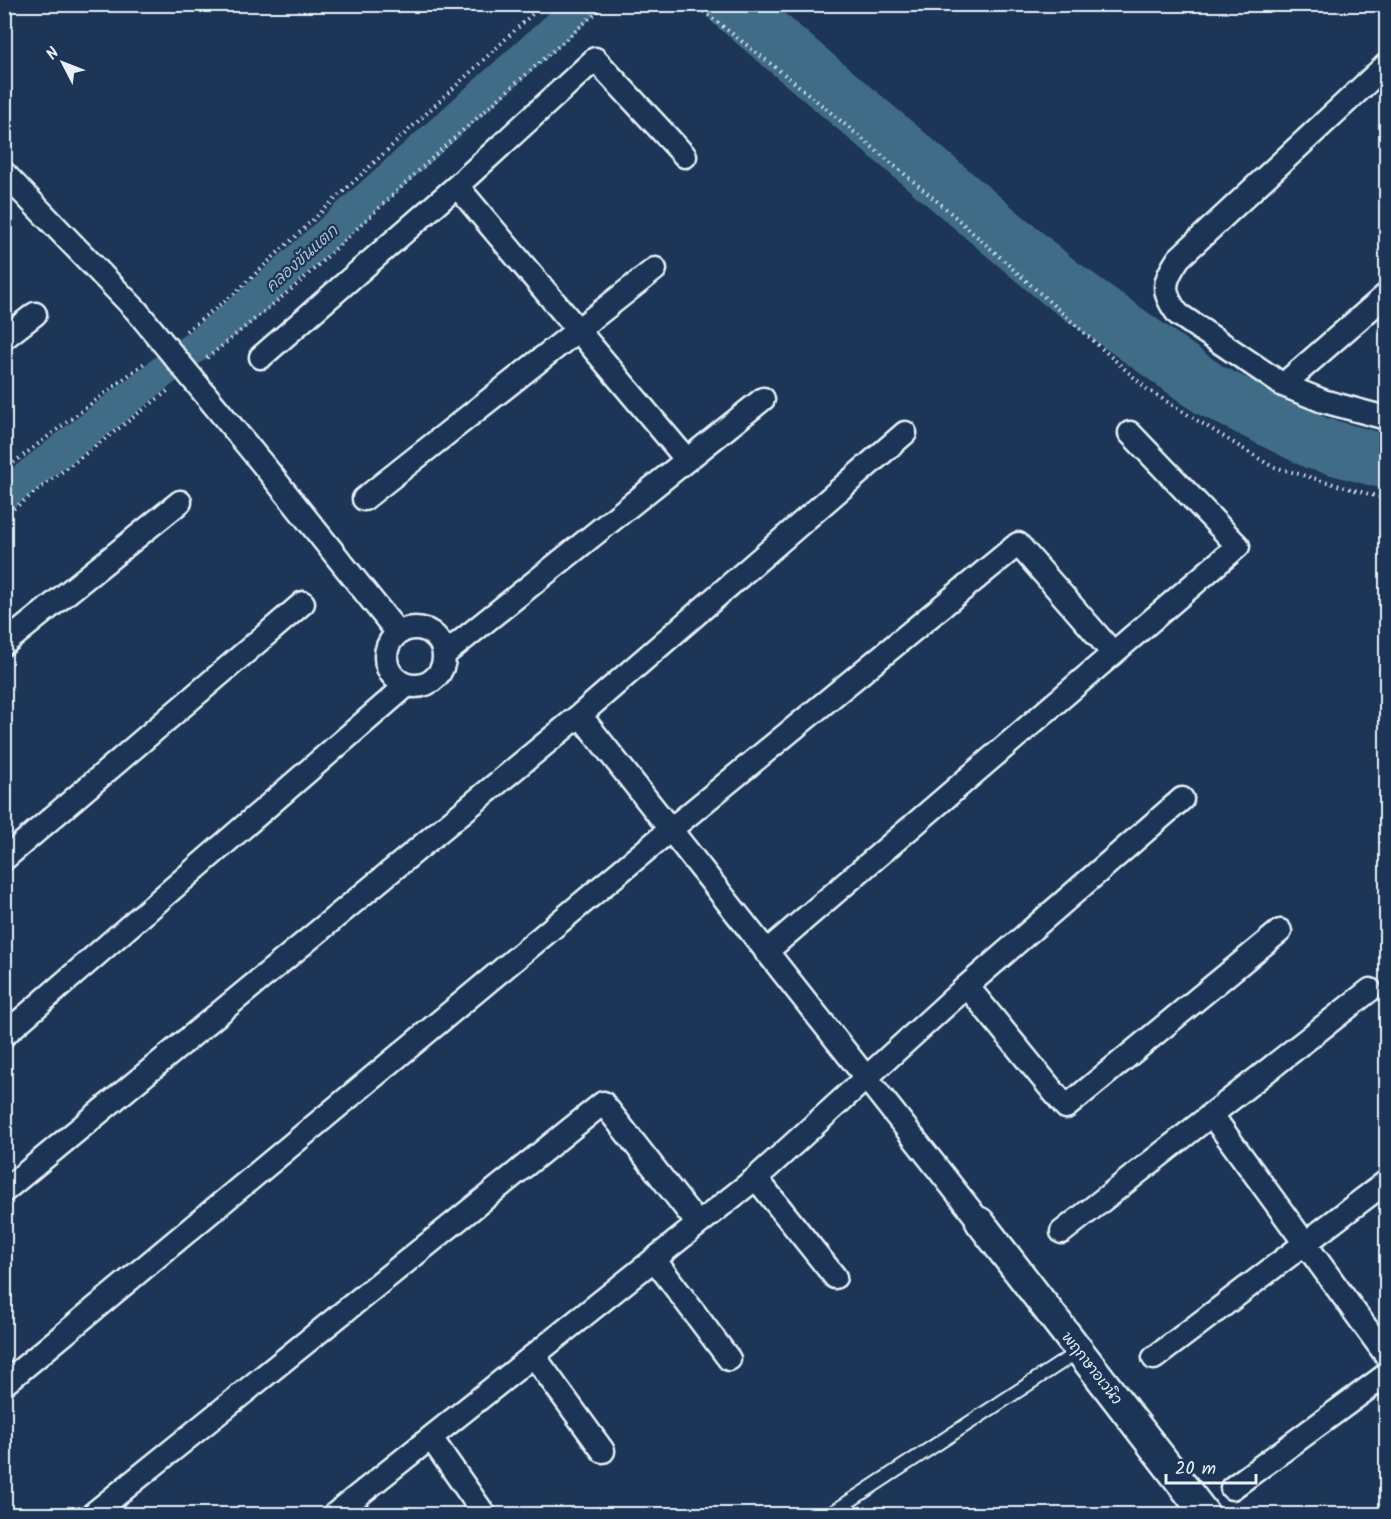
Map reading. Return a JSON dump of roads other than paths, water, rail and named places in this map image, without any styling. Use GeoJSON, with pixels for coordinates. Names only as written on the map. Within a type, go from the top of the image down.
{"type":"FeatureCollection","features":[{"type":"Feature","properties":{"kind":"street"},"geometry":{"type":"LineString","coordinates":[[261,357],[457,186],[595,59],[685,156]]}},
{"type":"Feature","properties":{"kind":"street"},"geometry":{"type":"LineString","coordinates":[[1386,65],[1179,258],[1171,270],[1165,288],[1168,300],[1178,314],[1283,385],[1323,401],[1386,418]]}},
{"type":"Feature","properties":{"kind":"street"},"geometry":{"type":"LineString","coordinates":[[4,173],[136,310],[398,633]]}},
{"type":"Feature","properties":{"kind":"street"},"geometry":{"type":"LineString","coordinates":[[457,186],[687,460]]}},
{"type":"Feature","properties":{"kind":"street"},"geometry":{"type":"LineString","coordinates":[[364,499],[655,269]]}},
{"type":"Feature","properties":{"kind":"street"},"geometry":{"type":"LineString","coordinates":[[1283,385],[1386,295]]}},
{"type":"Feature","properties":{"kind":"street"},"geometry":{"type":"LineString","coordinates":[[4,338],[34,314]]}},
{"type":"Feature","properties":{"kind":"street"},"geometry":{"type":"LineString","coordinates":[[444,654],[763,399]]}},
{"type":"Feature","properties":{"kind":"street"},"geometry":{"type":"LineString","coordinates":[[766,952],[1238,546],[1130,433]]}},
{"type":"Feature","properties":{"kind":"street"},"geometry":{"type":"LineString","coordinates":[[4,1191],[580,716],[905,434]]}},
{"type":"Feature","properties":{"kind":"street"},"geometry":{"type":"LineString","coordinates":[[4,644],[180,502]]}},
{"type":"Feature","properties":{"kind":"street"},"geometry":{"type":"LineString","coordinates":[[4,1384],[1018,544],[1113,653]]}},
{"type":"Feature","properties":{"kind":"street"},"geometry":{"type":"LineString","coordinates":[[4,859],[303,603]]}},
{"type":"Feature","properties":{"kind":"street"},"geometry":{"type":"LineString","coordinates":[[407,629],[427,630],[441,644],[444,664],[440,673],[425,686],[406,686],[391,675],[385,657],[391,640],[398,633],[407,629]]}},
{"type":"Feature","properties":{"kind":"street"},"geometry":{"type":"LineString","coordinates":[[6,1031],[406,686]]}},
{"type":"Feature","properties":{"kind":"street"},"geometry":{"type":"LineString","coordinates":[[580,716],[980,1222]]}},
{"type":"Feature","properties":{"kind":"street"},"geometry":{"type":"LineString","coordinates":[[336,1515],[756,1178],[967,986],[1182,799]]}},
{"type":"Feature","properties":{"kind":"street"},"geometry":{"type":"LineString","coordinates":[[967,986],[1066,1107],[1280,932]]}},
{"type":"Feature","properties":{"kind":"street"},"geometry":{"type":"LineString","coordinates":[[1062,1232],[1370,990]]}},
{"type":"Feature","properties":{"kind":"street"},"geometry":{"type":"LineString","coordinates":[[93,1515],[603,1103],[698,1224]]}},
{"type":"Feature","properties":{"kind":"street"},"geometry":{"type":"LineString","coordinates":[[1211,1114],[1386,1355]]}},
{"type":"Feature","properties":{"kind":"street"},"geometry":{"type":"LineString","coordinates":[[756,1178],[835,1277]]}},
{"type":"Feature","properties":{"kind":"street"},"geometry":{"type":"LineString","coordinates":[[1154,1358],[1386,1182]]}},
{"type":"Feature","properties":{"kind":"street","name":"พฤกษาอเวนิว"},"geometry":{"type":"LineString","coordinates":[[980,1222],[1205,1515]]}},
{"type":"Feature","properties":{"kind":"street"},"geometry":{"type":"LineString","coordinates":[[654,1259],[729,1359]]}},
{"type":"Feature","properties":{"kind":"street"},"geometry":{"type":"LineString","coordinates":[[534,1356],[603,1451]]}},
{"type":"Feature","properties":{"kind":"street"},"geometry":{"type":"LineString","coordinates":[[1232,1488],[1386,1375]]}},
{"type":"Feature","properties":{"kind":"street"},"geometry":{"type":"LineString","coordinates":[[431,1438],[484,1515]]}},
{"type":"Feature","properties":{"kind":"lane"},"geometry":{"type":"LineString","coordinates":[[831,1515],[1079,1351]]}},
{"type":"Feature","properties":{"kind":"waterway","name":"คลองขันแตก"},"geometry":{"type":"LineString","coordinates":[[4,495],[246,307],[583,4]]}},
{"type":"Feature","properties":{"kind":"waterway"},"geometry":{"type":"LineString","coordinates":[[732,4],[1059,282],[1210,390],[1316,443],[1386,462]]}}]}
